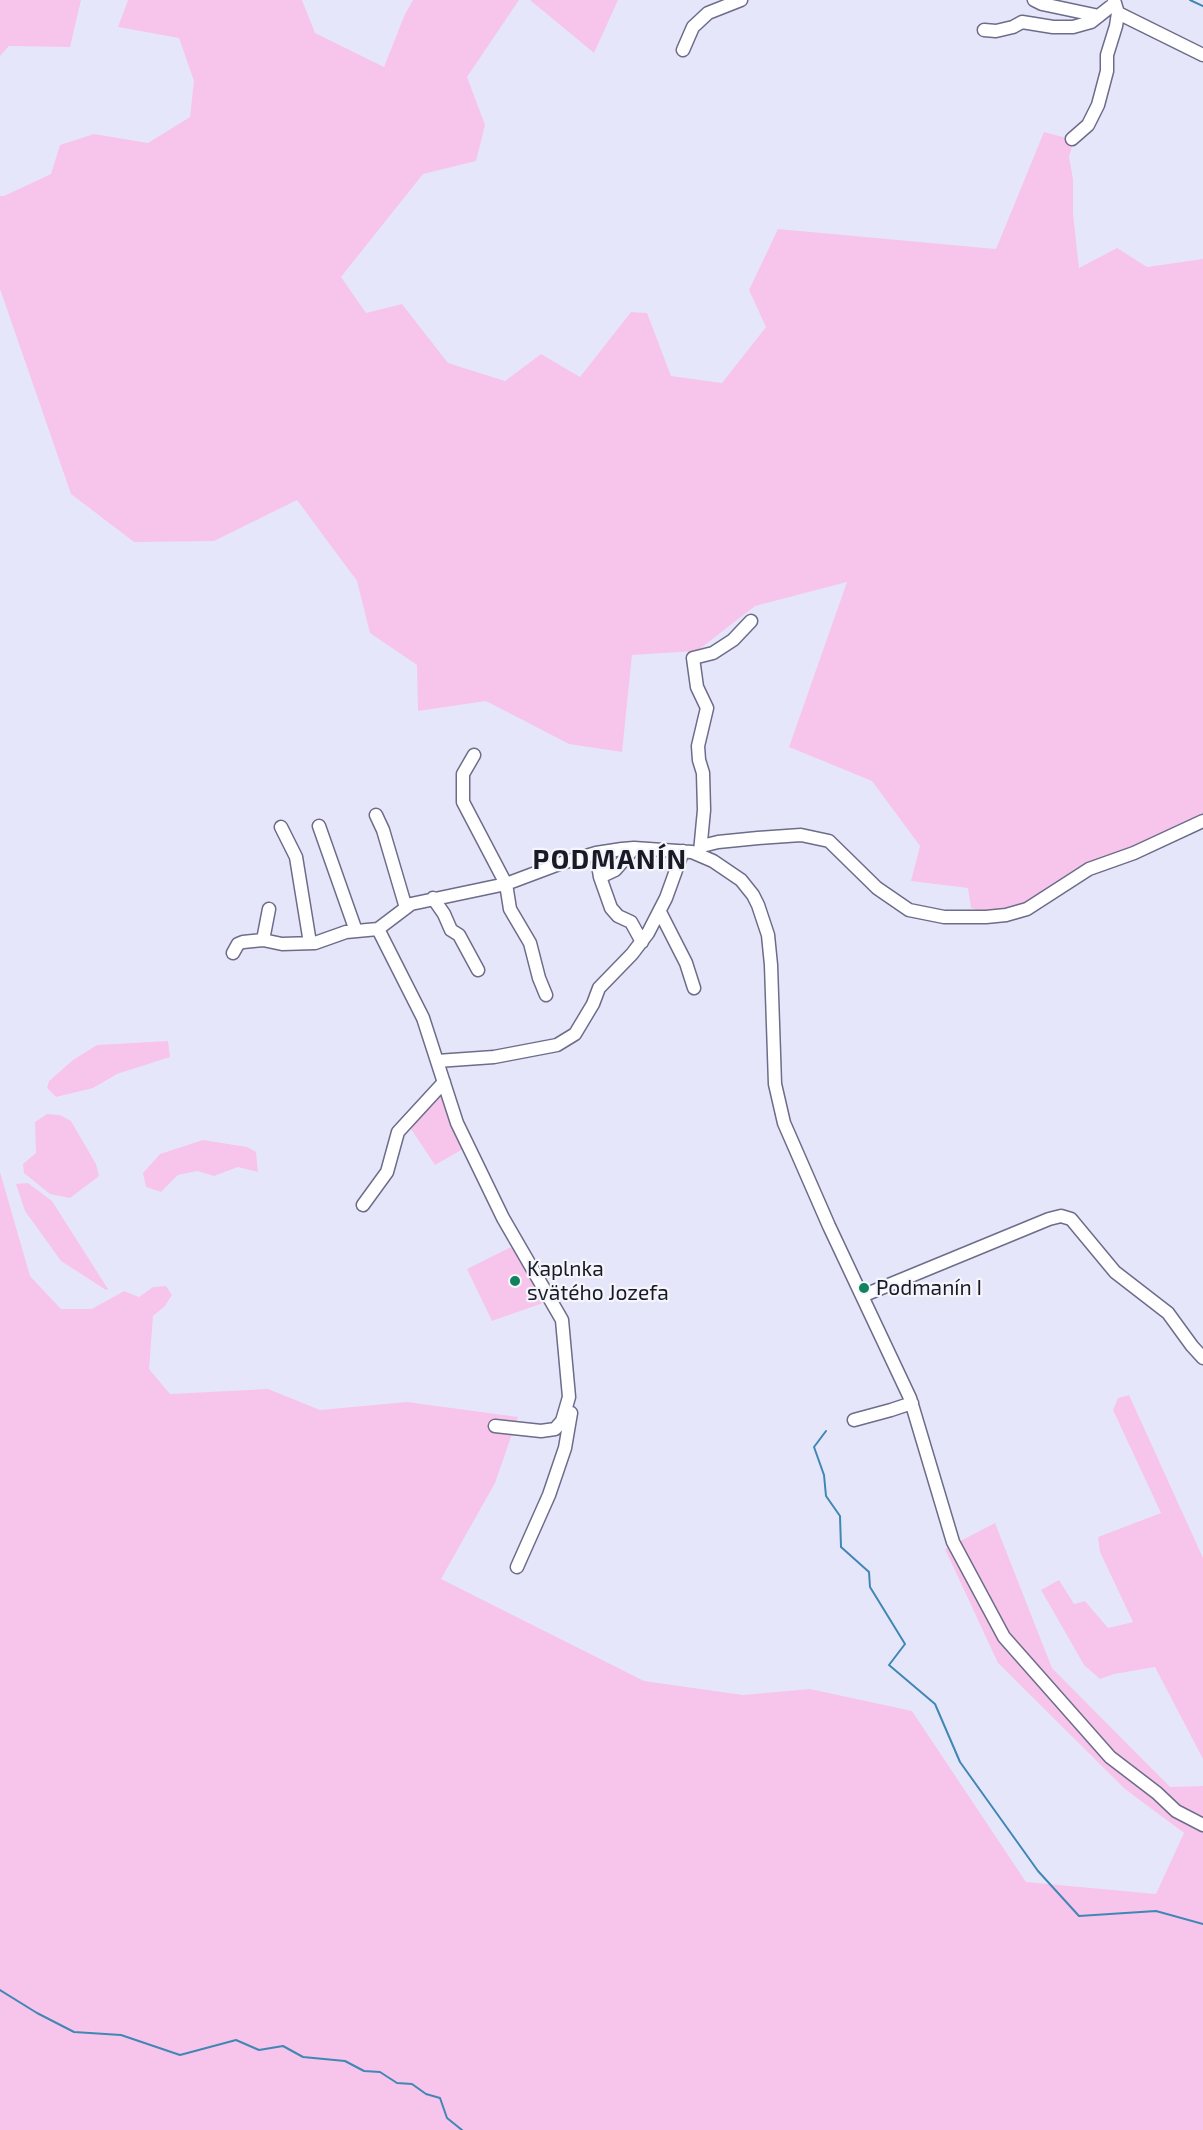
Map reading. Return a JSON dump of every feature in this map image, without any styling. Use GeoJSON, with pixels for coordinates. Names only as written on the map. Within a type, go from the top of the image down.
{"type":"FeatureCollection","features":[{"type":"Feature","properties":{"kind":"street"},"geometry":{"type":"LineString","coordinates":[[683,50],[693,27],[708,13],[741,0]]}},
{"type":"Feature","properties":{"kind":"street"},"geometry":{"type":"LineString","coordinates":[[1034,0],[1042,4],[1099,16]]}},
{"type":"Feature","properties":{"kind":"street"},"geometry":{"type":"LineString","coordinates":[[984,30],[996,31],[1022,22],[1053,27],[1073,27],[1090,22],[1116,5]]}},
{"type":"Feature","properties":{"kind":"street"},"geometry":{"type":"LineString","coordinates":[[1116,5],[1203,55]]}},
{"type":"Feature","properties":{"kind":"street"},"geometry":{"type":"LineString","coordinates":[[1072,139],[1088,125],[1096,111],[1107,71],[1107,55],[1116,5]]}},
{"type":"Feature","properties":{"kind":"street"},"geometry":{"type":"LineString","coordinates":[[701,850],[703,773],[698,746],[707,708],[697,687],[693,658],[713,653],[733,640],[752,621]]}},
{"type":"Feature","properties":{"kind":"street"},"geometry":{"type":"LineString","coordinates":[[474,755],[463,774],[463,802],[506,884],[510,909],[530,943],[546,995]]}},
{"type":"Feature","properties":{"kind":"street"},"geometry":{"type":"LineString","coordinates":[[376,815],[383,830],[406,908]]}},
{"type":"Feature","properties":{"kind":"street"},"geometry":{"type":"LineString","coordinates":[[233,953],[238,944],[263,940],[282,944],[310,943],[346,932],[378,929],[411,904],[506,884],[562,862],[596,853],[634,848],[701,850],[748,839],[801,835],[829,841],[877,888],[909,910],[944,917],[1006,915],[1027,909],[1089,869],[1134,853],[1203,821]]}},
{"type":"Feature","properties":{"kind":"street"},"geometry":{"type":"LineString","coordinates":[[319,826],[356,931]]}},
{"type":"Feature","properties":{"kind":"street"},"geometry":{"type":"LineString","coordinates":[[281,827],[296,857],[310,943]]}},
{"type":"Feature","properties":{"kind":"street"},"geometry":{"type":"LineString","coordinates":[[600,877],[615,870],[634,848]]}},
{"type":"Feature","properties":{"kind":"street"},"geometry":{"type":"LineString","coordinates":[[701,850],[749,889],[758,904],[770,949],[774,1071],[779,1108],[807,1178],[912,1403],[953,1542],[1004,1637],[1110,1757],[1176,1810],[1203,1825]]}},
{"type":"Feature","properties":{"kind":"street"},"geometry":{"type":"LineString","coordinates":[[437,1061],[494,1057],[557,1045],[575,1034],[594,1004],[599,988],[642,942],[660,912],[683,851]]}},
{"type":"Feature","properties":{"kind":"street"},"geometry":{"type":"LineString","coordinates":[[596,853],[600,877],[611,908],[618,916],[631,922],[642,942]]}},
{"type":"Feature","properties":{"kind":"street"},"geometry":{"type":"LineString","coordinates":[[433,898],[451,930],[459,935],[478,970]]}},
{"type":"Feature","properties":{"kind":"street"},"geometry":{"type":"LineString","coordinates":[[263,940],[269,909]]}},
{"type":"Feature","properties":{"kind":"street"},"geometry":{"type":"LineString","coordinates":[[660,912],[686,963],[694,988]]}},
{"type":"Feature","properties":{"kind":"street"},"geometry":{"type":"LineString","coordinates":[[378,929],[423,1018],[457,1123],[503,1218],[562,1320],[571,1411],[565,1448],[549,1496],[517,1567]]}},
{"type":"Feature","properties":{"kind":"street"},"geometry":{"type":"LineString","coordinates":[[363,1205],[387,1172],[398,1132],[444,1083]]}},
{"type":"Feature","properties":{"kind":"street"},"geometry":{"type":"LineString","coordinates":[[862,1296],[1061,1216],[1071,1219],[1115,1272],[1168,1313],[1203,1358]]}},
{"type":"Feature","properties":{"kind":"street"},"geometry":{"type":"LineString","coordinates":[[495,1426],[541,1431],[555,1429],[562,1421],[569,1397]]}},
{"type":"Feature","properties":{"kind":"street"},"geometry":{"type":"LineString","coordinates":[[854,1420],[912,1403]]}},
{"type":"Feature","properties":{"kind":"shaded area"},"geometry":{"type":"Polygon","coordinates":[[[0,0],[81,0],[70,47],[9,46],[0,56],[0,0]]]}},
{"type":"Feature","properties":{"kind":"shaded area"},"geometry":{"type":"Polygon","coordinates":[[[128,0],[302,0],[315,33],[384,67],[413,0],[519,0],[467,77],[485,125],[476,161],[423,174],[341,277],[366,313],[402,304],[448,363],[505,381],[541,354],[580,377],[631,312],[647,313],[671,376],[722,383],[766,327],[749,290],[778,229],[996,249],[1044,132],[1074,140],[1069,157],[1073,179],[1073,214],[1079,268],[1117,248],[1147,267],[1203,259],[1203,813],[1140,843],[1078,867],[1022,904],[991,913],[971,908],[968,888],[911,881],[920,846],[872,781],[789,747],[847,582],[755,606],[697,651],[632,655],[622,752],[569,744],[486,701],[418,711],[417,665],[370,633],[357,581],[297,500],[214,541],[134,542],[71,494],[0,289],[0,196],[51,174],[60,145],[94,134],[148,143],[190,117],[194,81],[179,38],[118,27],[128,0]]]}},
{"type":"Feature","properties":{"kind":"shaded area"},"geometry":{"type":"Polygon","coordinates":[[[530,0],[618,0],[594,53],[530,0]]]}},
{"type":"Feature","properties":{"kind":"shaded area"},"geometry":{"type":"Polygon","coordinates":[[[168,1041],[170,1057],[117,1074],[93,1088],[56,1097],[47,1088],[49,1081],[73,1060],[97,1045],[168,1041]]]}},
{"type":"Feature","properties":{"kind":"shaded area"},"geometry":{"type":"Polygon","coordinates":[[[443,1095],[449,1119],[463,1149],[435,1165],[411,1129],[436,1097],[443,1095]]]}},
{"type":"Feature","properties":{"kind":"shaded area"},"geometry":{"type":"Polygon","coordinates":[[[47,1114],[60,1115],[71,1121],[96,1164],[99,1176],[70,1198],[50,1194],[24,1173],[23,1164],[36,1153],[35,1122],[47,1114]]]}},
{"type":"Feature","properties":{"kind":"shaded area"},"geometry":{"type":"Polygon","coordinates":[[[203,1140],[247,1147],[256,1152],[258,1172],[238,1167],[214,1176],[197,1171],[178,1175],[161,1192],[146,1187],[143,1173],[160,1154],[203,1140]]]}},
{"type":"Feature","properties":{"kind":"shaded area"},"geometry":{"type":"Polygon","coordinates":[[[0,1172],[30,1276],[61,1309],[92,1309],[124,1291],[139,1297],[153,1287],[166,1286],[172,1295],[165,1306],[153,1316],[149,1369],[170,1394],[268,1389],[320,1410],[407,1402],[518,1417],[495,1483],[441,1579],[644,1681],[743,1695],[810,1689],[912,1711],[1026,1882],[1156,1894],[1184,1833],[1125,1789],[998,1663],[945,1549],[995,1523],[1052,1668],[1170,1787],[1203,1786],[1203,2130],[0,2130],[0,1172]]]}},
{"type":"Feature","properties":{"kind":"shaded area"},"geometry":{"type":"Polygon","coordinates":[[[28,1183],[52,1201],[108,1289],[106,1290],[61,1261],[25,1211],[16,1184],[28,1183]]]}},
{"type":"Feature","properties":{"kind":"shaded area"},"geometry":{"type":"Polygon","coordinates":[[[516,1247],[542,1294],[543,1303],[492,1321],[467,1269],[509,1248],[516,1247]]]}},
{"type":"Feature","properties":{"kind":"shaded area"},"geometry":{"type":"Polygon","coordinates":[[[1129,1395],[1203,1558],[1203,1759],[1155,1667],[1114,1674],[1100,1679],[1084,1665],[1041,1590],[1059,1580],[1074,1604],[1085,1601],[1108,1628],[1133,1622],[1100,1552],[1098,1537],[1161,1513],[1113,1410],[1118,1398],[1129,1395]]]}},
{"type":"Feature","properties":{"kind":"waterway"},"geometry":{"type":"LineString","coordinates":[[1190,0],[1203,6]]}},
{"type":"Feature","properties":{"kind":"waterway"},"geometry":{"type":"LineString","coordinates":[[826,1431],[814,1447],[824,1475],[826,1496],[840,1516],[841,1547],[869,1572],[870,1587],[905,1644],[889,1665],[935,1704],[960,1762],[1038,1871],[1079,1916],[1156,1911],[1203,1924]]}},
{"type":"Feature","properties":{"kind":"waterway"},"geometry":{"type":"LineString","coordinates":[[0,1990],[74,2032],[121,2035],[180,2055],[236,2040],[259,2050],[283,2046],[303,2057],[345,2061],[364,2071],[380,2072],[397,2083],[412,2084],[426,2094],[440,2098],[447,2118],[462,2130]]}},
{"type":"Feature","properties":{"kind":"place","name":"Kaplnka svätého Jozefa"},"geometry":{"type":"Point","coordinates":[515,1281]}},
{"type":"Feature","properties":{"kind":"place","name":"Podmanín I"},"geometry":{"type":"Point","coordinates":[864,1288]}},
{"type":"Feature","properties":{"kind":"district","name":"PODMANÍN"},"geometry":{"type":"Point","coordinates":[610,860]}}]}
